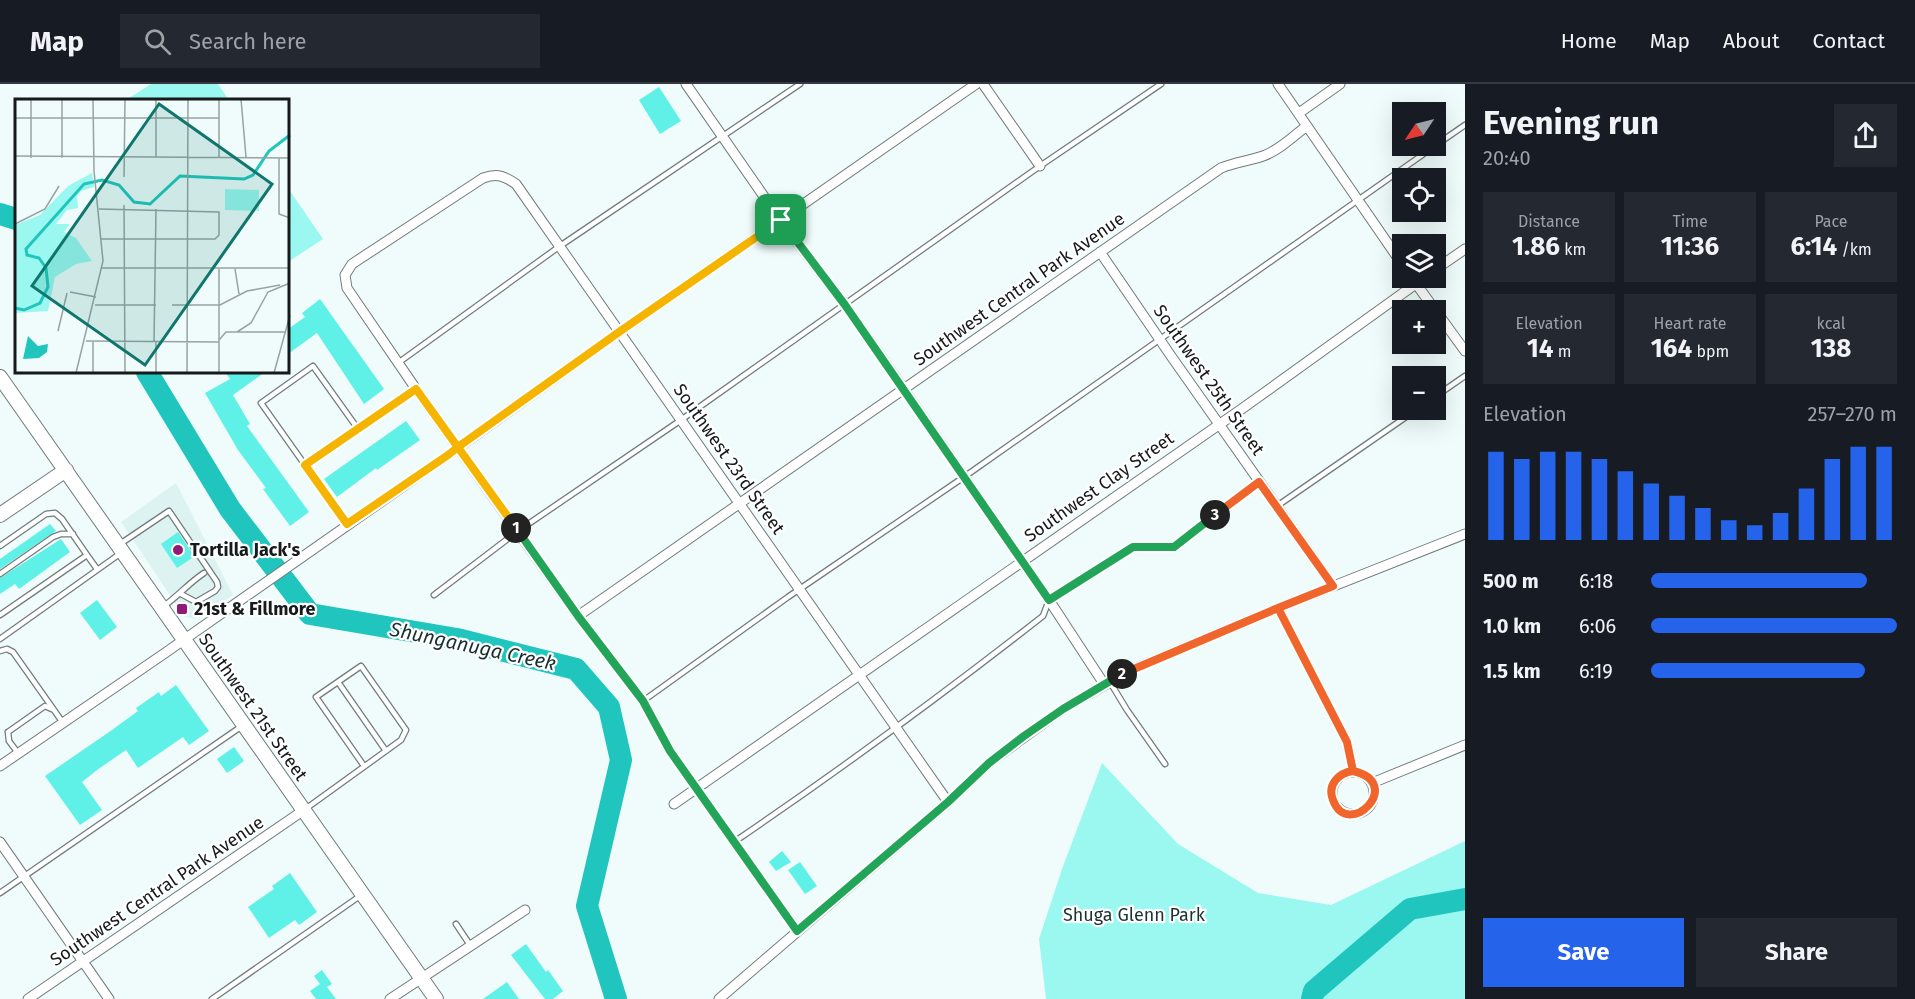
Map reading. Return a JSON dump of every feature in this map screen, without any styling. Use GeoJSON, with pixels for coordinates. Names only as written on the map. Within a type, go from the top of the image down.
{"type":"FeatureCollection","features":[{"type":"Feature","properties":{"kind":"main road","name":"Southwest 21st Street"},"geometry":{"type":"LineString","coordinates":[[0,376],[436,999]]}},
{"type":"Feature","properties":{"kind":"main road"},"geometry":{"type":"LineString","coordinates":[[0,515],[66,470]]}},
{"type":"Feature","properties":{"kind":"street"},"geometry":{"type":"LineString","coordinates":[[686,84],[781,220],[845,305],[1107,682]]}},
{"type":"Feature","properties":{"kind":"street"},"geometry":{"type":"LineString","coordinates":[[0,766],[184,640],[619,332],[976,84]]}},
{"type":"Feature","properties":{"kind":"street"},"geometry":{"type":"LineString","coordinates":[[983,84],[1040,165]]}},
{"type":"Feature","properties":{"kind":"street"},"geometry":{"type":"LineString","coordinates":[[1278,84],[1392,249]]}},
{"type":"Feature","properties":{"kind":"street"},"geometry":{"type":"LineString","coordinates":[[1299,113],[1340,84]]}},
{"type":"Feature","properties":{"kind":"street","name":"Southwest Central Park Avenue"},"geometry":{"type":"LineString","coordinates":[[578,616],[1221,168],[1276,150],[1308,126]]}},
{"type":"Feature","properties":{"kind":"street","name":"Southwest 23rd Street"},"geometry":{"type":"LineString","coordinates":[[398,363],[347,288],[345,275],[352,264],[483,178],[492,174],[504,176],[516,184],[560,246],[948,802]]}},
{"type":"Feature","properties":{"kind":"street"},"geometry":{"type":"LineString","coordinates":[[1446,262],[1465,249]]}},
{"type":"Feature","properties":{"kind":"street","name":"Southwest 25th Street"},"geometry":{"type":"LineString","coordinates":[[1100,252],[1333,586]]}},
{"type":"Feature","properties":{"kind":"street","name":"Southwest Clay Street"},"geometry":{"type":"LineString","coordinates":[[674,804],[1219,424],[1405,288]]}},
{"type":"Feature","properties":{"kind":"street"},"geometry":{"type":"LineString","coordinates":[[1446,326],[1465,351]]}},
{"type":"Feature","properties":{"kind":"street"},"geometry":{"type":"LineString","coordinates":[[398,363],[578,616],[643,701],[670,751],[797,931]]}},
{"type":"Feature","properties":{"kind":"street"},"geometry":{"type":"LineString","coordinates":[[720,999],[948,802],[989,763],[1024,736],[1107,682],[1278,608],[1465,534]]}},
{"type":"Feature","properties":{"kind":"street"},"geometry":{"type":"LineString","coordinates":[[1278,608],[1347,742],[1353,771]]}},
{"type":"Feature","properties":{"kind":"street"},"geometry":{"type":"LineString","coordinates":[[1372,783],[1465,745]]}},
{"type":"Feature","properties":{"kind":"street"},"geometry":{"type":"LineString","coordinates":[[1345,772],[1362,773],[1372,783],[1374,794],[1370,806],[1359,813],[1344,812],[1337,808],[1332,798],[1332,786],[1345,772]]}},
{"type":"Feature","properties":{"kind":"street","name":"Southwest Central Park Avenue"},"geometry":{"type":"LineString","coordinates":[[28,999],[304,810]]}},
{"type":"Feature","properties":{"kind":"street"},"geometry":{"type":"LineString","coordinates":[[0,842],[109,999]]}},
{"type":"Feature","properties":{"kind":"street"},"geometry":{"type":"LineString","coordinates":[[390,999],[525,910]]}},
{"type":"Feature","properties":{"kind":"lane"},"geometry":{"type":"LineString","coordinates":[[398,363],[560,246],[800,84]]}},
{"type":"Feature","properties":{"kind":"lane"},"geometry":{"type":"LineString","coordinates":[[434,595],[518,531],[681,420],[1040,165],[1161,84]]}},
{"type":"Feature","properties":{"kind":"lane"},"geometry":{"type":"LineString","coordinates":[[1446,137],[1465,124]]}},
{"type":"Feature","properties":{"kind":"lane"},"geometry":{"type":"LineString","coordinates":[[643,701],[799,589],[964,477],[1420,156]]}},
{"type":"Feature","properties":{"kind":"lane"},"geometry":{"type":"LineString","coordinates":[[347,524],[261,403],[313,366],[358,429]]}},
{"type":"Feature","properties":{"kind":"lane"},"geometry":{"type":"LineString","coordinates":[[1446,389],[1465,376]]}},
{"type":"Feature","properties":{"kind":"lane"},"geometry":{"type":"LineString","coordinates":[[305,465],[416,389]]}},
{"type":"Feature","properties":{"kind":"lane"},"geometry":{"type":"LineString","coordinates":[[1277,506],[1402,420]]}},
{"type":"Feature","properties":{"kind":"lane"},"geometry":{"type":"LineString","coordinates":[[733,842],[897,728],[1043,616],[1049,600],[1133,547],[1174,547],[1259,482]]}},
{"type":"Feature","properties":{"kind":"lane"},"geometry":{"type":"LineString","coordinates":[[0,639],[97,569],[169,511],[217,582],[218,587],[196,602],[181,594]]}},
{"type":"Feature","properties":{"kind":"lane"},"geometry":{"type":"LineString","coordinates":[[0,546],[50,513],[55,513],[62,519],[97,569]]}},
{"type":"Feature","properties":{"kind":"lane"},"geometry":{"type":"LineString","coordinates":[[0,574],[53,537],[73,534]]}},
{"type":"Feature","properties":{"kind":"lane"},"geometry":{"type":"LineString","coordinates":[[0,615],[87,555]]}},
{"type":"Feature","properties":{"kind":"lane"},"geometry":{"type":"LineString","coordinates":[[161,607],[181,594],[185,586],[204,573]]}},
{"type":"Feature","properties":{"kind":"lane"},"geometry":{"type":"LineString","coordinates":[[0,651],[8,649],[13,651],[63,723]]}},
{"type":"Feature","properties":{"kind":"lane"},"geometry":{"type":"LineString","coordinates":[[304,810],[401,740],[406,730],[361,666],[316,697],[364,766]]}},
{"type":"Feature","properties":{"kind":"lane"},"geometry":{"type":"LineString","coordinates":[[338,682],[386,751]]}},
{"type":"Feature","properties":{"kind":"lane"},"geometry":{"type":"LineString","coordinates":[[1107,682],[1165,764]]}},
{"type":"Feature","properties":{"kind":"lane"},"geometry":{"type":"LineString","coordinates":[[8,732],[45,706],[54,710]]}},
{"type":"Feature","properties":{"kind":"lane"},"geometry":{"type":"LineString","coordinates":[[0,892],[244,725]]}},
{"type":"Feature","properties":{"kind":"lane"},"geometry":{"type":"LineString","coordinates":[[0,729],[8,732]]}},
{"type":"Feature","properties":{"kind":"lane"},"geometry":{"type":"LineString","coordinates":[[8,732],[9,741],[18,753]]}},
{"type":"Feature","properties":{"kind":"lane"},"geometry":{"type":"LineString","coordinates":[[212,999],[362,894]]}},
{"type":"Feature","properties":{"kind":"lane"},"geometry":{"type":"LineString","coordinates":[[456,924],[470,945]]}},
{"type":"Feature","properties":{"kind":"shaded area"},"geometry":{"type":"Polygon","coordinates":[[[176,483],[233,595],[195,619],[185,617],[121,522],[176,483]]]}},
{"type":"Feature","properties":{"kind":"green space"},"geometry":{"type":"Polygon","coordinates":[[[151,84],[218,84],[228,99],[128,99],[151,84]]]}},
{"type":"Feature","properties":{"kind":"green space"},"geometry":{"type":"Polygon","coordinates":[[[290,191],[323,239],[290,261],[290,191]]]}},
{"type":"Feature","properties":{"kind":"green space","name":"Shuga Glenn Park"},"geometry":{"type":"Polygon","coordinates":[[[1102,763],[1178,844],[1258,893],[1331,905],[1465,841],[1465,999],[1046,999],[1039,939],[1062,869],[1102,763]]]}},
{"type":"Feature","properties":{"kind":"building"},"geometry":{"type":"Polygon","coordinates":[[[659,87],[681,121],[660,134],[639,100],[659,87]]]}},
{"type":"Feature","properties":{"kind":"building"},"geometry":{"type":"Polygon","coordinates":[[[320,299],[384,389],[364,404],[317,333],[290,353],[290,328],[305,317],[302,313],[320,299]]]}},
{"type":"Feature","properties":{"kind":"building"},"geometry":{"type":"Polygon","coordinates":[[[226,374],[262,374],[233,395],[250,424],[247,426],[309,512],[290,526],[238,450],[205,393],[230,379],[226,374]]]}},
{"type":"Feature","properties":{"kind":"building"},"geometry":{"type":"Polygon","coordinates":[[[406,421],[420,440],[377,470],[376,468],[337,497],[324,479],[406,421]]]}},
{"type":"Feature","properties":{"kind":"building"},"geometry":{"type":"Polygon","coordinates":[[[50,524],[56,531],[0,569],[0,559],[50,524]]]}},
{"type":"Feature","properties":{"kind":"building","name":"Tortilla Jack's"},"geometry":{"type":"Polygon","coordinates":[[[178,532],[193,554],[190,556],[192,558],[177,568],[161,544],[178,532]]]}},
{"type":"Feature","properties":{"kind":"building"},"geometry":{"type":"Polygon","coordinates":[[[61,539],[70,552],[19,589],[15,584],[0,594],[0,578],[61,539]]]}},
{"type":"Feature","properties":{"kind":"building"},"geometry":{"type":"Polygon","coordinates":[[[97,600],[117,627],[100,640],[80,613],[97,600]]]}},
{"type":"Feature","properties":{"kind":"building"},"geometry":{"type":"Polygon","coordinates":[[[176,685],[209,731],[189,745],[183,737],[138,768],[126,750],[97,770],[82,782],[102,810],[80,825],[45,776],[138,711],[136,708],[159,692],[161,696],[176,685]]]}},
{"type":"Feature","properties":{"kind":"building"},"geometry":{"type":"Polygon","coordinates":[[[234,747],[244,761],[227,773],[217,759],[234,747]]]}},
{"type":"Feature","properties":{"kind":"building"},"geometry":{"type":"Polygon","coordinates":[[[782,851],[791,862],[776,871],[769,862],[782,851]]]}},
{"type":"Feature","properties":{"kind":"building"},"geometry":{"type":"Polygon","coordinates":[[[800,862],[817,886],[805,894],[788,870],[800,862]]]}},
{"type":"Feature","properties":{"kind":"building"},"geometry":{"type":"Polygon","coordinates":[[[290,873],[317,912],[299,925],[295,920],[269,938],[248,907],[274,889],[272,886],[290,873]]]}},
{"type":"Feature","properties":{"kind":"building"},"geometry":{"type":"Polygon","coordinates":[[[526,944],[563,991],[553,999],[545,999],[511,955],[526,944]]]}},
{"type":"Feature","properties":{"kind":"building"},"geometry":{"type":"Polygon","coordinates":[[[322,970],[332,984],[327,987],[336,999],[316,999],[310,991],[320,984],[314,976],[322,970]]]}},
{"type":"Feature","properties":{"kind":"building"},"geometry":{"type":"Polygon","coordinates":[[[507,982],[519,999],[483,999],[507,982]]]}},
{"type":"Feature","properties":{"kind":"waterway","name":"Shunganuga Creek"},"geometry":{"type":"LineString","coordinates":[[0,214],[15,219]]}},
{"type":"Feature","properties":{"kind":"waterway","name":"Shunganuga Creek"},"geometry":{"type":"LineString","coordinates":[[148,374],[230,509],[310,614],[457,639],[576,669],[609,707],[621,760],[587,906],[616,999]]}},
{"type":"Feature","properties":{"kind":"waterway","name":"Shunganuga Creek"},"geometry":{"type":"LineString","coordinates":[[1312,999],[1314,991],[1410,909],[1465,899]]}},
{"type":"Feature","properties":{"kind":"place","name":"Tortilla Jack's"},"geometry":{"type":"Point","coordinates":[178,550]}},
{"type":"Feature","properties":{"kind":"place","name":"21st & Fillmore"},"geometry":{"type":"Point","coordinates":[182,609]}},
{"type":"Feature","properties":{"kind":"route"},"geometry":{"type":"LineString","coordinates":[[781,220],[619,332],[458,447],[448,455],[347,524],[305,465],[416,389],[458,447],[578,616],[643,701],[670,751],[797,931],[948,802],[989,763],[1063,709],[1118,676],[1278,608],[1347,742],[1353,771],[1368,777],[1374,787],[1372,802],[1366,810],[1350,814],[1335,805],[1331,791],[1334,782],[1345,772],[1353,771],[1347,742],[1313,675],[1278,608],[1333,586],[1259,482],[1174,547],[1133,547],[1049,600],[845,305],[781,220]]}}]}
